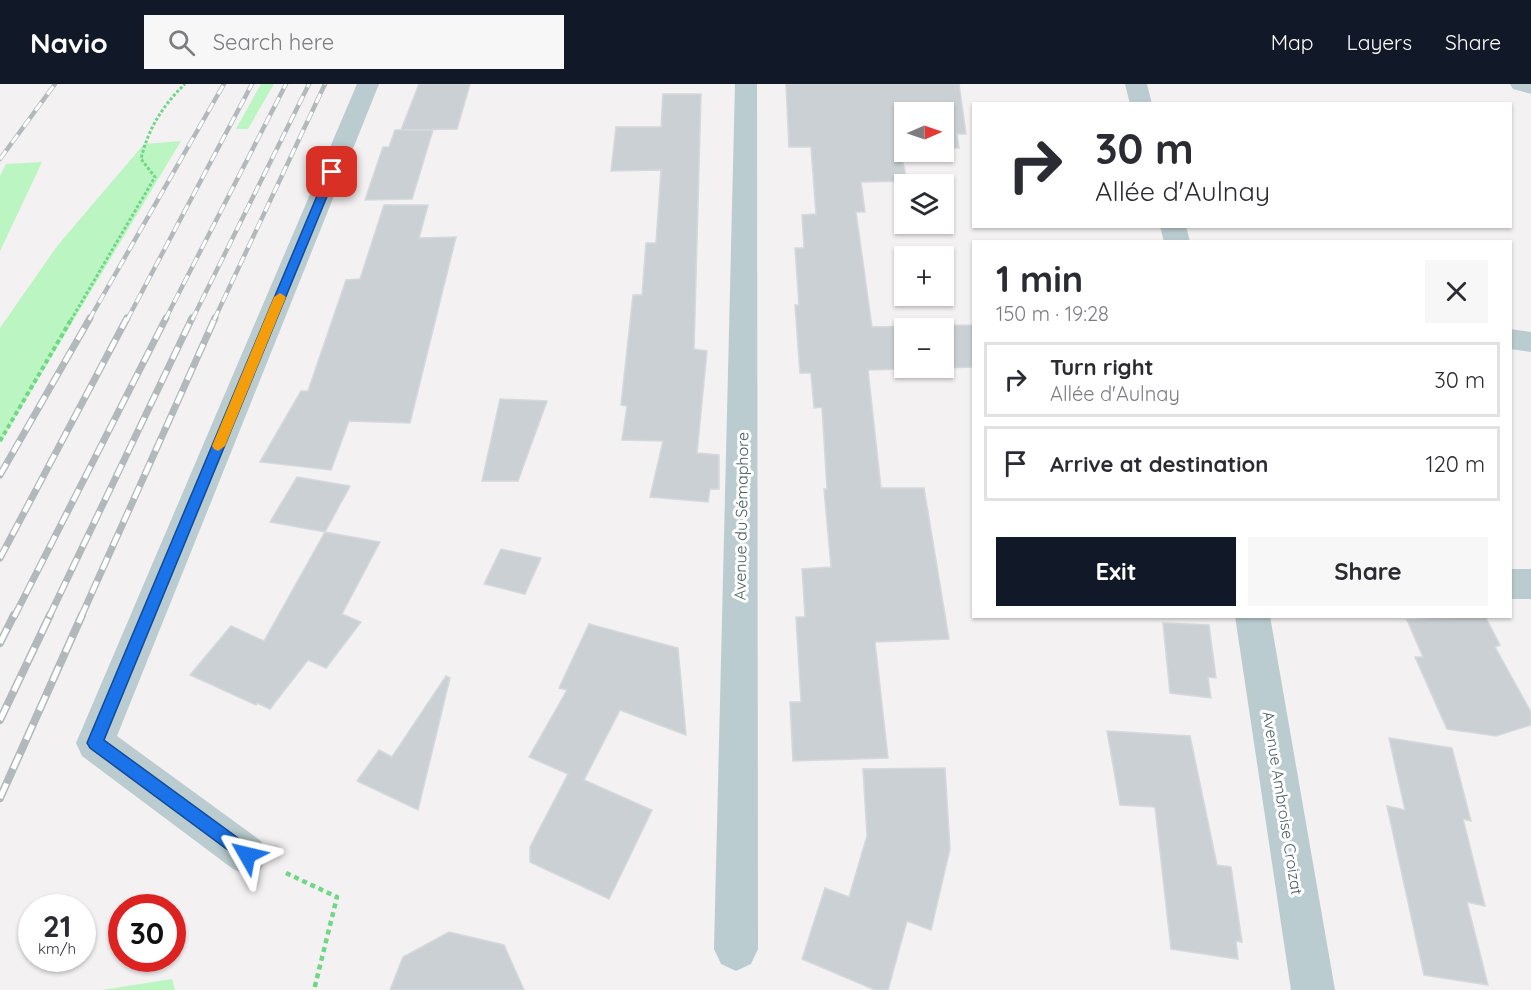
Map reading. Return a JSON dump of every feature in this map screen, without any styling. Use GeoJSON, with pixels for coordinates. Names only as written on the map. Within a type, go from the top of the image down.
{"type":"FeatureCollection","features":[{"type":"Feature","properties":{"kind":"street"},"geometry":{"type":"LineString","coordinates":[[247,855],[95,743],[368,84]]}},
{"type":"Feature","properties":{"kind":"street","name":"Avenue du Sémaphore"},"geometry":{"type":"LineString","coordinates":[[736,949],[746,84]]}},
{"type":"Feature","properties":{"kind":"street"},"geometry":{"type":"LineString","coordinates":[[1136,84],[1140,102]]}},
{"type":"Feature","properties":{"kind":"street"},"geometry":{"type":"LineString","coordinates":[[1521,84],[1531,87]]}},
{"type":"Feature","properties":{"kind":"street"},"geometry":{"type":"LineString","coordinates":[[1512,339],[1531,342]]}},
{"type":"Feature","properties":{"kind":"street"},"geometry":{"type":"LineString","coordinates":[[1512,584],[1531,584]]}},
{"type":"Feature","properties":{"kind":"street","name":"Avenue Ambroise Croizat"},"geometry":{"type":"LineString","coordinates":[[1252,618],[1313,990]]}},
{"type":"Feature","properties":{"kind":"path"},"geometry":{"type":"LineString","coordinates":[[0,441],[154,177],[141,159],[145,138],[174,93],[185,84]]}},
{"type":"Feature","properties":{"kind":"path"},"geometry":{"type":"LineString","coordinates":[[247,855],[337,897],[314,990]]}},
{"type":"Feature","properties":{"kind":"green space"},"geometry":{"type":"Polygon","coordinates":[[[261,84],[274,84],[248,129],[236,129],[261,84]]]}},
{"type":"Feature","properties":{"kind":"green space"},"geometry":{"type":"Polygon","coordinates":[[[181,141],[0,443],[0,328],[58,245],[144,144],[181,141]]]}},
{"type":"Feature","properties":{"kind":"green space"},"geometry":{"type":"Polygon","coordinates":[[[42,162],[0,251],[0,176],[6,164],[42,162]]]}},
{"type":"Feature","properties":{"kind":"green space"},"geometry":{"type":"Polygon","coordinates":[[[172,979],[175,990],[102,990],[172,979]]]}},
{"type":"Feature","properties":{"kind":"building"},"geometry":{"type":"Polygon","coordinates":[[[419,84],[470,84],[457,129],[401,130],[419,84]]]}},
{"type":"Feature","properties":{"kind":"building"},"geometry":{"type":"Polygon","coordinates":[[[786,84],[959,84],[966,134],[957,134],[959,148],[954,148],[954,102],[894,102],[894,162],[903,162],[905,174],[894,174],[894,181],[861,182],[865,212],[856,212],[872,327],[894,327],[894,369],[868,370],[881,488],[924,488],[949,639],[875,642],[888,758],[793,761],[790,702],[801,702],[796,617],[805,617],[802,569],[831,567],[824,489],[827,489],[822,407],[814,408],[811,373],[800,373],[795,305],[799,305],[795,248],[804,248],[802,215],[816,214],[811,147],[789,147],[786,84]]]}},
{"type":"Feature","properties":{"kind":"building"},"geometry":{"type":"Polygon","coordinates":[[[663,94],[701,94],[694,349],[707,351],[697,453],[719,455],[719,489],[710,489],[708,502],[650,497],[663,441],[622,440],[627,406],[621,405],[633,295],[642,295],[646,243],[656,243],[661,170],[611,171],[616,127],[661,127],[663,94]]]}},
{"type":"Feature","properties":{"kind":"building"},"geometry":{"type":"Polygon","coordinates":[[[395,130],[433,130],[412,199],[365,200],[383,147],[389,147],[395,130]]]}},
{"type":"Feature","properties":{"kind":"building"},"geometry":{"type":"Polygon","coordinates":[[[384,205],[428,205],[419,238],[456,237],[410,423],[349,421],[331,470],[260,462],[301,391],[308,391],[346,280],[360,279],[384,205]]]}},
{"type":"Feature","properties":{"kind":"building"},"geometry":{"type":"Polygon","coordinates":[[[954,325],[972,325],[972,367],[954,368],[954,325]]]}},
{"type":"Feature","properties":{"kind":"building"},"geometry":{"type":"Polygon","coordinates":[[[500,399],[547,401],[518,481],[482,481],[500,399]]]}},
{"type":"Feature","properties":{"kind":"building"},"geometry":{"type":"Polygon","coordinates":[[[297,477],[350,486],[325,532],[270,522],[297,477]]]}},
{"type":"Feature","properties":{"kind":"building"},"geometry":{"type":"Polygon","coordinates":[[[325,532],[380,542],[342,614],[361,622],[326,668],[308,660],[270,709],[190,675],[231,626],[264,641],[325,532]]]}},
{"type":"Feature","properties":{"kind":"building"},"geometry":{"type":"Polygon","coordinates":[[[501,549],[541,558],[525,594],[484,584],[501,549]]]}},
{"type":"Feature","properties":{"kind":"building"},"geometry":{"type":"Polygon","coordinates":[[[1486,618],[1500,645],[1495,647],[1531,712],[1531,725],[1496,736],[1447,729],[1415,657],[1423,657],[1407,620],[1486,618]]]}},
{"type":"Feature","properties":{"kind":"building"},"geometry":{"type":"Polygon","coordinates":[[[1163,623],[1209,625],[1216,678],[1208,677],[1211,698],[1170,693],[1163,623]]]}},
{"type":"Feature","properties":{"kind":"building"},"geometry":{"type":"Polygon","coordinates":[[[589,624],[678,648],[686,735],[620,710],[584,780],[652,810],[609,899],[530,862],[530,847],[568,774],[529,757],[567,690],[559,688],[589,624]]]}},
{"type":"Feature","properties":{"kind":"building"},"geometry":{"type":"Polygon","coordinates":[[[446,676],[450,678],[418,810],[357,781],[379,750],[392,757],[446,676]]]}},
{"type":"Feature","properties":{"kind":"building"},"geometry":{"type":"Polygon","coordinates":[[[1107,731],[1190,736],[1217,865],[1231,867],[1242,942],[1236,941],[1238,959],[1171,949],[1155,807],[1120,805],[1107,731]]]}},
{"type":"Feature","properties":{"kind":"building"},"geometry":{"type":"Polygon","coordinates":[[[1389,738],[1452,748],[1471,821],[1463,819],[1485,906],[1467,902],[1488,985],[1424,975],[1387,806],[1405,810],[1389,738]]]}},
{"type":"Feature","properties":{"kind":"building"},"geometry":{"type":"Polygon","coordinates":[[[945,768],[950,849],[931,930],[907,921],[888,990],[875,990],[802,959],[825,888],[849,897],[867,836],[863,769],[945,768]]]}},
{"type":"Feature","properties":{"kind":"building"},"geometry":{"type":"Polygon","coordinates":[[[449,932],[504,945],[524,990],[390,990],[403,957],[449,932]]]}},
{"type":"Feature","properties":{"kind":"railway"},"geometry":{"type":"LineString","coordinates":[[0,159],[55,84]]}},
{"type":"Feature","properties":{"kind":"railway"},"geometry":{"type":"LineString","coordinates":[[89,320],[224,84]]}},
{"type":"Feature","properties":{"kind":"railway"},"geometry":{"type":"LineString","coordinates":[[127,320],[252,84]]}},
{"type":"Feature","properties":{"kind":"railway"},"geometry":{"type":"LineString","coordinates":[[165,320],[286,84]]}},
{"type":"Feature","properties":{"kind":"railway"},"geometry":{"type":"LineString","coordinates":[[192,320],[309,84]]}},
{"type":"Feature","properties":{"kind":"railway"},"geometry":{"type":"LineString","coordinates":[[214,320],[325,84]]}},
{"type":"Feature","properties":{"kind":"railway"},"geometry":{"type":"LineString","coordinates":[[0,475],[90,318]]}},
{"type":"Feature","properties":{"kind":"railway"},"geometry":{"type":"LineString","coordinates":[[0,558],[127,318]]}},
{"type":"Feature","properties":{"kind":"railway"},"geometry":{"type":"LineString","coordinates":[[14,617],[166,318]]}},
{"type":"Feature","properties":{"kind":"railway"},"geometry":{"type":"LineString","coordinates":[[49,617],[192,318]]}},
{"type":"Feature","properties":{"kind":"railway"},"geometry":{"type":"LineString","coordinates":[[81,617],[215,318]]}},
{"type":"Feature","properties":{"kind":"railway"},"geometry":{"type":"LineString","coordinates":[[0,643],[14,615]]}},
{"type":"Feature","properties":{"kind":"railway"},"geometry":{"type":"LineString","coordinates":[[0,720],[50,615]]}},
{"type":"Feature","properties":{"kind":"railway"},"geometry":{"type":"LineString","coordinates":[[0,798],[82,615]]}},
{"type":"Feature","properties":{"kind":"slow traffic"},"geometry":{"type":"LineString","coordinates":[[218,446],[280,297]]}},
{"type":"Feature","properties":{"kind":"route"},"geometry":{"type":"LineString","coordinates":[[247,855],[95,743],[332,172]]}}]}
